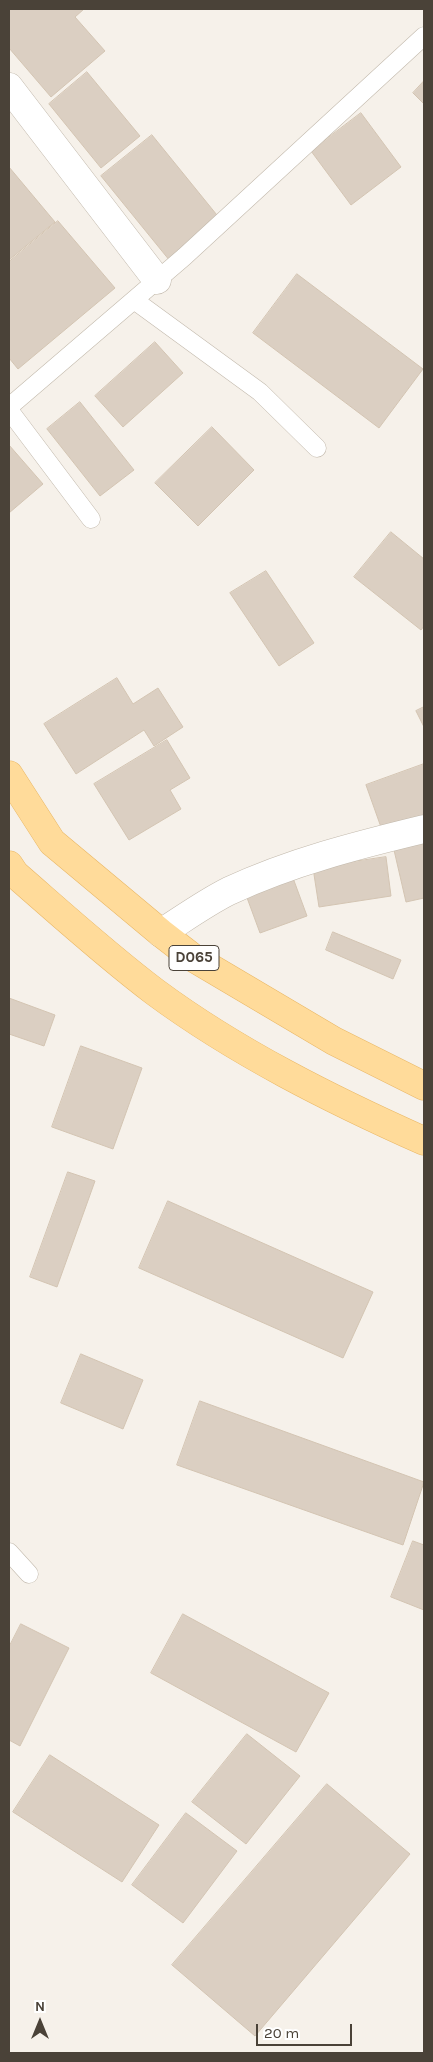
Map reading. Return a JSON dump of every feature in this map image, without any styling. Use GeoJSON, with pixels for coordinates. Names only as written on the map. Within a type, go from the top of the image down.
{"type":"FeatureCollection","features":[{"type":"Feature","properties":{"kind":"main road","name":"D065"},"geometry":{"type":"LineString","coordinates":[[9,775],[52,842],[192,957],[334,1041],[424,1086]]}},
{"type":"Feature","properties":{"kind":"main road"},"geometry":{"type":"LineString","coordinates":[[9,865],[15,874],[98,947],[156,992],[222,1036],[310,1086],[424,1141]]}},
{"type":"Feature","properties":{"kind":"street"},"geometry":{"type":"LineString","coordinates":[[9,87],[157,280]]}},
{"type":"Feature","properties":{"kind":"street"},"geometry":{"type":"LineString","coordinates":[[161,933],[228,892],[298,863],[424,829]]}},
{"type":"Feature","properties":{"kind":"lane"},"geometry":{"type":"LineString","coordinates":[[91,519],[9,409],[157,280],[424,36]]}},
{"type":"Feature","properties":{"kind":"lane"},"geometry":{"type":"LineString","coordinates":[[134,300],[260,392],[317,448]]}},
{"type":"Feature","properties":{"kind":"lane"},"geometry":{"type":"LineString","coordinates":[[9,1552],[29,1574]]}},
{"type":"Feature","properties":{"kind":"building"},"geometry":{"type":"Polygon","coordinates":[[[9,9],[84,9],[75,17],[105,51],[51,97],[9,48],[9,9]]]}},
{"type":"Feature","properties":{"kind":"building"},"geometry":{"type":"Polygon","coordinates":[[[87,72],[140,136],[101,168],[49,104],[87,72]]]}},
{"type":"Feature","properties":{"kind":"building"},"geometry":{"type":"Polygon","coordinates":[[[424,81],[424,104],[413,93],[424,81]]]}},
{"type":"Feature","properties":{"kind":"building"},"geometry":{"type":"Polygon","coordinates":[[[361,113],[401,167],[351,205],[311,151],[361,113]]]}},
{"type":"Feature","properties":{"kind":"building"},"geometry":{"type":"Polygon","coordinates":[[[152,135],[221,220],[170,261],[101,176],[152,135]]]}},
{"type":"Feature","properties":{"kind":"building"},"geometry":{"type":"Polygon","coordinates":[[[9,167],[55,222],[9,260],[9,167]]]}},
{"type":"Feature","properties":{"kind":"building"},"geometry":{"type":"Polygon","coordinates":[[[58,221],[115,288],[18,369],[9,358],[9,262],[58,221]]]}},
{"type":"Feature","properties":{"kind":"building"},"geometry":{"type":"Polygon","coordinates":[[[297,274],[423,369],[379,428],[253,333],[297,274]]]}},
{"type":"Feature","properties":{"kind":"building"},"geometry":{"type":"Polygon","coordinates":[[[155,342],[183,373],[123,427],[95,396],[155,342]]]}},
{"type":"Feature","properties":{"kind":"building"},"geometry":{"type":"Polygon","coordinates":[[[80,402],[134,470],[100,496],[47,429],[80,402]]]}},
{"type":"Feature","properties":{"kind":"building"},"geometry":{"type":"Polygon","coordinates":[[[212,427],[254,470],[198,526],[155,483],[212,427]]]}},
{"type":"Feature","properties":{"kind":"building"},"geometry":{"type":"Polygon","coordinates":[[[9,445],[43,484],[9,513],[9,445]]]}},
{"type":"Feature","properties":{"kind":"building"},"geometry":{"type":"Polygon","coordinates":[[[391,532],[424,559],[424,626],[421,630],[354,577],[391,532]]]}},
{"type":"Feature","properties":{"kind":"building"},"geometry":{"type":"Polygon","coordinates":[[[266,571],[314,643],[279,666],[230,593],[266,571]]]}},
{"type":"Feature","properties":{"kind":"building"},"geometry":{"type":"Polygon","coordinates":[[[117,678],[133,704],[158,688],[183,727],[154,746],[144,730],[76,774],[44,724],[117,678]]]}},
{"type":"Feature","properties":{"kind":"building"},"geometry":{"type":"Polygon","coordinates":[[[424,707],[424,727],[416,711],[424,707]]]}},
{"type":"Feature","properties":{"kind":"building"},"geometry":{"type":"Polygon","coordinates":[[[167,740],[190,778],[170,790],[181,809],[129,840],[94,784],[167,740]]]}},
{"type":"Feature","properties":{"kind":"building"},"geometry":{"type":"Polygon","coordinates":[[[424,764],[424,815],[382,830],[366,785],[424,764]]]}},
{"type":"Feature","properties":{"kind":"building"},"geometry":{"type":"Polygon","coordinates":[[[424,843],[424,898],[406,902],[394,850],[424,843]]]}},
{"type":"Feature","properties":{"kind":"building"},"geometry":{"type":"Polygon","coordinates":[[[386,857],[391,896],[319,907],[313,868],[386,857]]]}},
{"type":"Feature","properties":{"kind":"building"},"geometry":{"type":"Polygon","coordinates":[[[293,878],[307,916],[260,933],[246,895],[293,878]]]}},
{"type":"Feature","properties":{"kind":"building"},"geometry":{"type":"Polygon","coordinates":[[[333,932],[401,960],[393,979],[326,950],[333,932]]]}},
{"type":"Feature","properties":{"kind":"building"},"geometry":{"type":"Polygon","coordinates":[[[9,998],[55,1015],[44,1046],[9,1034],[9,998]]]}},
{"type":"Feature","properties":{"kind":"building"},"geometry":{"type":"Polygon","coordinates":[[[81,1046],[142,1068],[113,1149],[52,1127],[81,1046]]]}},
{"type":"Feature","properties":{"kind":"building"},"geometry":{"type":"Polygon","coordinates":[[[68,1172],[95,1181],[57,1287],[30,1277],[68,1172]]]}},
{"type":"Feature","properties":{"kind":"building"},"geometry":{"type":"Polygon","coordinates":[[[168,1201],[373,1292],[343,1358],[139,1268],[168,1201]]]}},
{"type":"Feature","properties":{"kind":"building"},"geometry":{"type":"Polygon","coordinates":[[[81,1354],[143,1380],[123,1429],[61,1403],[81,1354]]]}},
{"type":"Feature","properties":{"kind":"building"},"geometry":{"type":"Polygon","coordinates":[[[200,1401],[424,1482],[403,1545],[177,1465],[200,1401]]]}},
{"type":"Feature","properties":{"kind":"building"},"geometry":{"type":"Polygon","coordinates":[[[413,1541],[424,1545],[424,1610],[391,1597],[413,1541]]]}},
{"type":"Feature","properties":{"kind":"building"},"geometry":{"type":"Polygon","coordinates":[[[183,1614],[329,1693],[296,1752],[151,1673],[183,1614]]]}},
{"type":"Feature","properties":{"kind":"building"},"geometry":{"type":"Polygon","coordinates":[[[21,1624],[69,1648],[20,1746],[9,1740],[9,1647],[21,1624]]]}},
{"type":"Feature","properties":{"kind":"building"},"geometry":{"type":"Polygon","coordinates":[[[247,1734],[300,1776],[246,1844],[192,1802],[247,1734]]]}},
{"type":"Feature","properties":{"kind":"building"},"geometry":{"type":"Polygon","coordinates":[[[50,1755],[159,1825],[122,1882],[13,1812],[50,1755]]]}},
{"type":"Feature","properties":{"kind":"building"},"geometry":{"type":"Polygon","coordinates":[[[327,1784],[410,1854],[255,2036],[172,1965],[327,1784]]]}},
{"type":"Feature","properties":{"kind":"building"},"geometry":{"type":"Polygon","coordinates":[[[186,1813],[237,1851],[183,1923],[132,1885],[186,1813]]]}}]}
